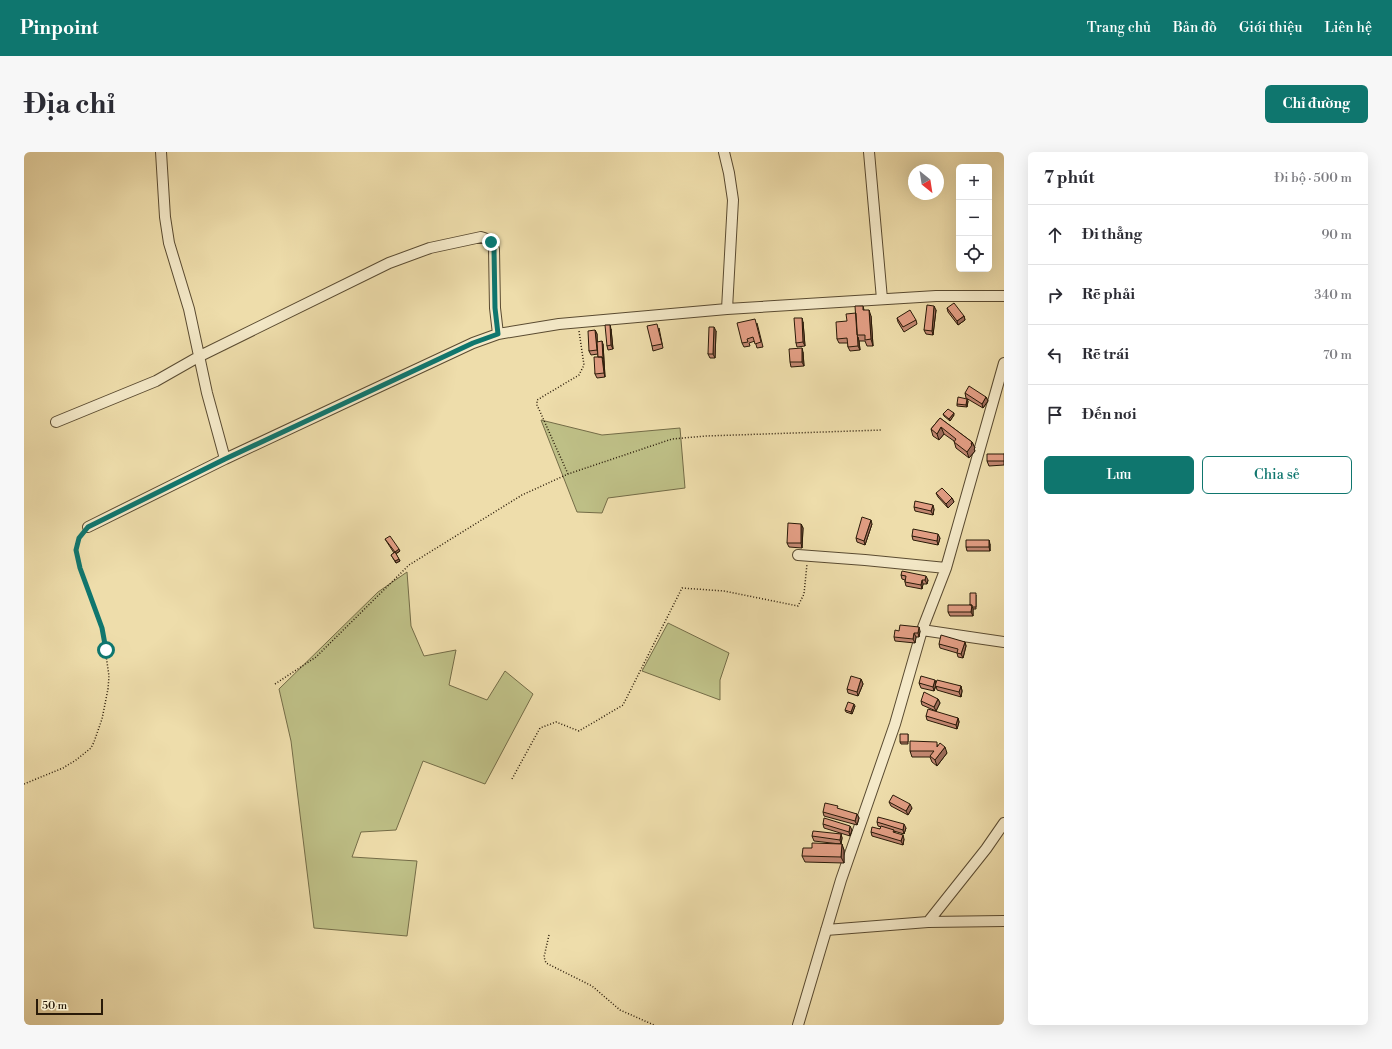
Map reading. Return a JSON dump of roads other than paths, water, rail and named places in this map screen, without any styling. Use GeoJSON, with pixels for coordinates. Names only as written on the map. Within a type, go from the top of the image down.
{"type":"FeatureCollection","features":[{"type":"Feature","properties":{"kind":"street"},"geometry":{"type":"LineString","coordinates":[[161,152],[165,217],[169,243],[189,309],[225,459]]}},
{"type":"Feature","properties":{"kind":"street"},"geometry":{"type":"LineString","coordinates":[[724,152],[729,173],[732,200],[727,309]]}},
{"type":"Feature","properties":{"kind":"street"},"geometry":{"type":"LineString","coordinates":[[869,152],[882,299]]}},
{"type":"Feature","properties":{"kind":"street"},"geometry":{"type":"LineString","coordinates":[[56,422],[156,381],[200,356],[389,263],[430,248],[481,238],[489,240],[494,249],[495,308],[498,334]]}},
{"type":"Feature","properties":{"kind":"street"},"geometry":{"type":"LineString","coordinates":[[88,527],[225,459],[473,343],[498,334],[559,324],[727,309],[936,296],[1004,296]]}},
{"type":"Feature","properties":{"kind":"street"},"geometry":{"type":"LineString","coordinates":[[798,1025],[840,880],[895,724],[922,630],[946,568],[1004,363]]}},
{"type":"Feature","properties":{"kind":"street"},"geometry":{"type":"LineString","coordinates":[[803,555],[946,568]]}},
{"type":"Feature","properties":{"kind":"street"},"geometry":{"type":"LineString","coordinates":[[922,630],[1004,642]]}},
{"type":"Feature","properties":{"kind":"street"},"geometry":{"type":"LineString","coordinates":[[928,922],[986,849],[1004,823]]}},
{"type":"Feature","properties":{"kind":"street"},"geometry":{"type":"LineString","coordinates":[[826,930],[928,922],[1004,921]]}}]}
